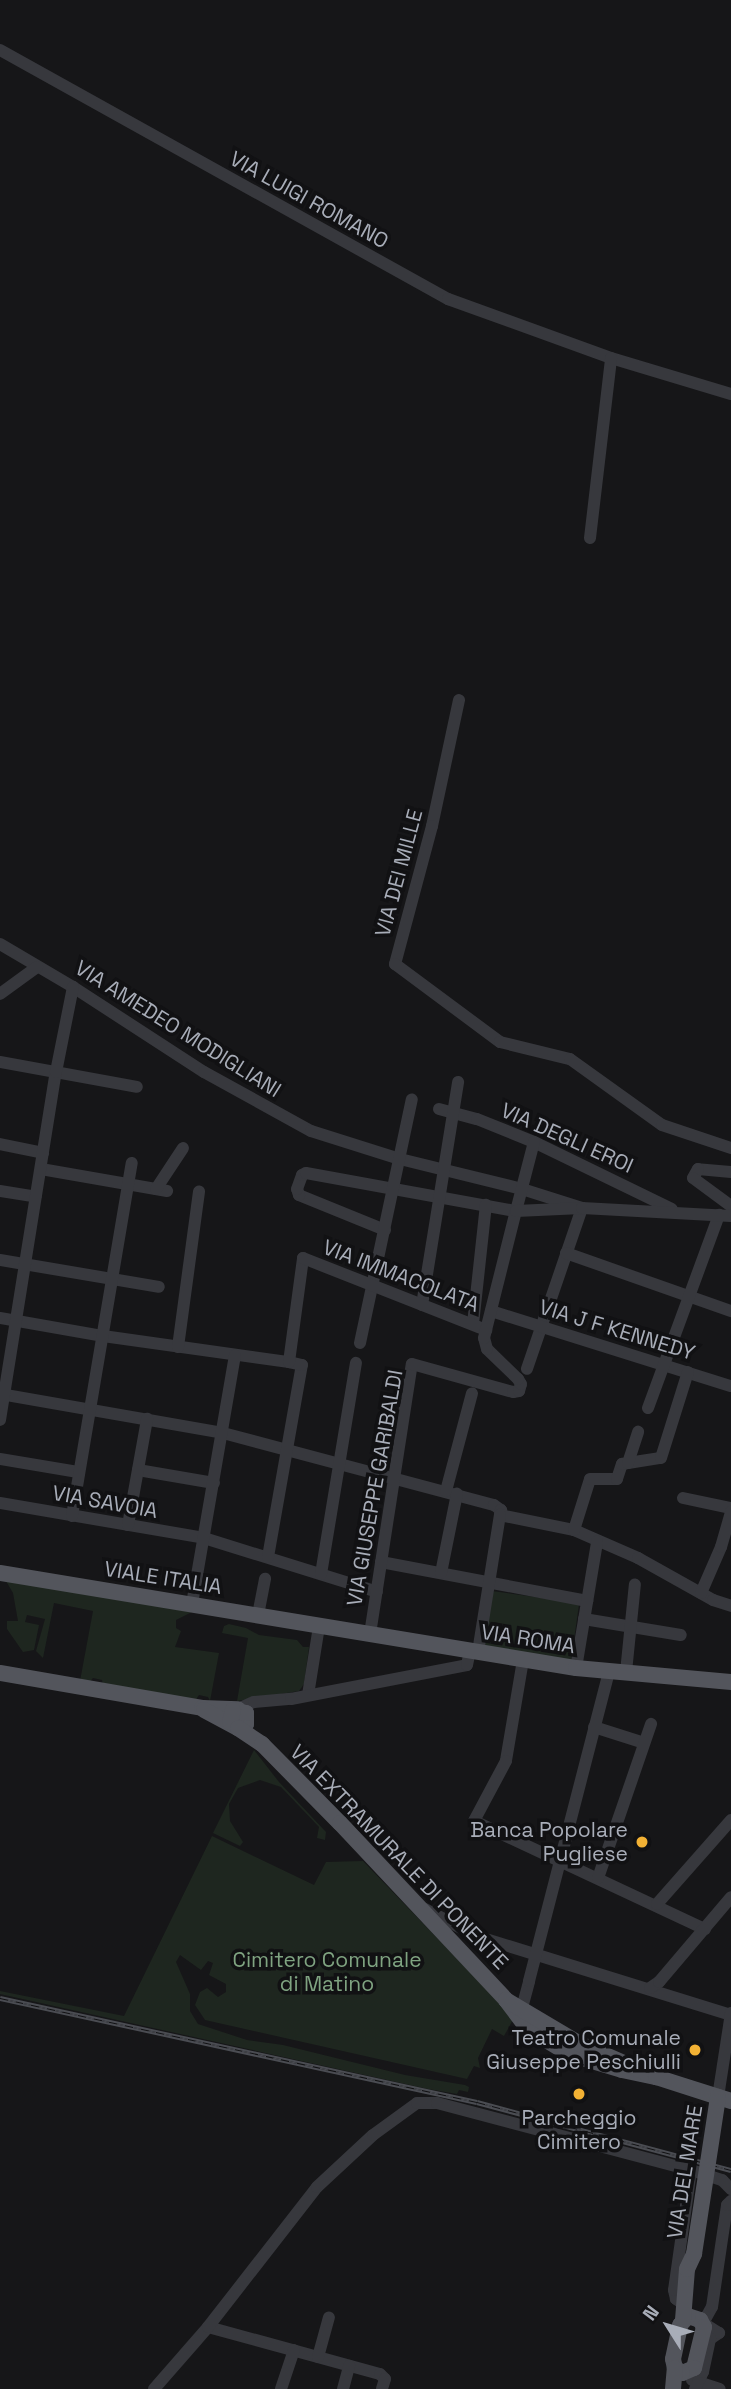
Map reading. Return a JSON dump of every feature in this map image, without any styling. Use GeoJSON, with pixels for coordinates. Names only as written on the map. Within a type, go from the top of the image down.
{"type":"FeatureCollection","features":[{"type":"Feature","properties":{"kind":"main road","name":"VIALE ITALIA"},"geometry":{"type":"LineString","coordinates":[[0,1573],[319,1626]]}},
{"type":"Feature","properties":{"kind":"main road","name":"VIA ROMA"},"geometry":{"type":"LineString","coordinates":[[319,1626],[576,1668],[731,1682]]}},
{"type":"Feature","properties":{"kind":"main road"},"geometry":{"type":"LineString","coordinates":[[0,1672],[202,1709],[240,1719]]}},
{"type":"Feature","properties":{"kind":"main road","name":"VIA EXTRAMURALE DI PONENTE"},"geometry":{"type":"LineString","coordinates":[[240,1719],[416,1903],[441,1925],[506,2000],[519,2011],[532,2032],[569,2054],[725,2099]]}},
{"type":"Feature","properties":{"kind":"main road","name":"VIA DEL MARE"},"geometry":{"type":"LineString","coordinates":[[687,2380],[673,2359],[691,2316],[696,2269],[694,2254],[725,2099]]}},
{"type":"Feature","properties":{"kind":"main road","name":"VIA DEL MARE"},"geometry":{"type":"LineString","coordinates":[[673,2389],[687,2380],[715,2337],[691,2316]]}},
{"type":"Feature","properties":{"kind":"street","name":"VIA LUIGI ROMANO"},"geometry":{"type":"LineString","coordinates":[[0,50],[448,299],[611,358],[731,394]]}},
{"type":"Feature","properties":{"kind":"street"},"geometry":{"type":"LineString","coordinates":[[590,538],[611,358]]}},
{"type":"Feature","properties":{"kind":"street","name":"VIA DEI MILLE"},"geometry":{"type":"LineString","coordinates":[[459,700],[432,826],[395,964],[500,1042],[570,1059],[662,1125],[731,1147]]}},
{"type":"Feature","properties":{"kind":"street","name":"VIA AMEDEO MODIGLIANI"},"geometry":{"type":"LineString","coordinates":[[0,944],[73,986],[204,1072],[311,1131],[400,1159],[522,1189],[582,1208]]}},
{"type":"Feature","properties":{"kind":"street"},"geometry":{"type":"LineString","coordinates":[[0,994],[37,967]]}},
{"type":"Feature","properties":{"kind":"street"},"geometry":{"type":"LineString","coordinates":[[0,1420],[2,1394],[56,1072],[73,986]]}},
{"type":"Feature","properties":{"kind":"street"},"geometry":{"type":"LineString","coordinates":[[0,1062],[137,1087]]}},
{"type":"Feature","properties":{"kind":"street"},"geometry":{"type":"LineString","coordinates":[[422,1305],[458,1082]]}},
{"type":"Feature","properties":{"kind":"street"},"geometry":{"type":"LineString","coordinates":[[360,1343],[412,1099]]}},
{"type":"Feature","properties":{"kind":"street","name":"VIA DEGLI EROI"},"geometry":{"type":"LineString","coordinates":[[439,1109],[534,1142],[675,1211]]}},
{"type":"Feature","properties":{"kind":"street"},"geometry":{"type":"LineString","coordinates":[[486,1329],[534,1142]]}},
{"type":"Feature","properties":{"kind":"street"},"geometry":{"type":"LineString","coordinates":[[0,1144],[43,1153]]}},
{"type":"Feature","properties":{"kind":"street"},"geometry":{"type":"LineString","coordinates":[[41,1169],[161,1190],[183,1148]]}},
{"type":"Feature","properties":{"kind":"street"},"geometry":{"type":"LineString","coordinates":[[72,1516],[132,1163]]}},
{"type":"Feature","properties":{"kind":"street"},"geometry":{"type":"LineString","coordinates":[[731,1172],[698,1169],[693,1178],[731,1206]]}},
{"type":"Feature","properties":{"kind":"street"},"geometry":{"type":"LineString","coordinates":[[385,1230],[299,1195],[297,1189],[302,1175],[306,1173],[516,1211],[582,1208],[675,1211],[725,1216],[689,1296],[648,1408]]}},
{"type":"Feature","properties":{"kind":"street"},"geometry":{"type":"LineString","coordinates":[[0,1191],[36,1196]]}},
{"type":"Feature","properties":{"kind":"street"},"geometry":{"type":"LineString","coordinates":[[178,1347],[199,1191]]}},
{"type":"Feature","properties":{"kind":"street"},"geometry":{"type":"LineString","coordinates":[[473,1324],[486,1205]]}},
{"type":"Feature","properties":{"kind":"street"},"geometry":{"type":"LineString","coordinates":[[527,1369],[582,1208]]}},
{"type":"Feature","properties":{"kind":"street"},"geometry":{"type":"LineString","coordinates":[[566,1253],[731,1311]]}},
{"type":"Feature","properties":{"kind":"street","name":"VIA IMMACOLATA"},"geometry":{"type":"LineString","coordinates":[[289,1362],[303,1258],[486,1329]]}},
{"type":"Feature","properties":{"kind":"street"},"geometry":{"type":"LineString","coordinates":[[0,1260],[159,1287]]}},
{"type":"Feature","properties":{"kind":"street","name":"VIA J F KENNEDY"},"geometry":{"type":"LineString","coordinates":[[491,1311],[731,1386]]}},
{"type":"Feature","properties":{"kind":"street"},"geometry":{"type":"LineString","coordinates":[[0,1318],[302,1365],[268,1557]]}},
{"type":"Feature","properties":{"kind":"street","name":"VIA GIUSEPPE GARIBALDI"},"geometry":{"type":"LineString","coordinates":[[370,1634],[412,1364],[513,1392],[520,1391],[522,1384],[487,1349],[484,1338],[486,1329]]}},
{"type":"Feature","properties":{"kind":"street"},"geometry":{"type":"LineString","coordinates":[[192,1604],[235,1356]]}},
{"type":"Feature","properties":{"kind":"street"},"geometry":{"type":"LineString","coordinates":[[321,1574],[356,1363]]}},
{"type":"Feature","properties":{"kind":"street"},"geometry":{"type":"LineString","coordinates":[[574,1530],[590,1479],[617,1479],[622,1464],[661,1458],[688,1373]]}},
{"type":"Feature","properties":{"kind":"street"},"geometry":{"type":"LineString","coordinates":[[442,1573],[452,1493],[472,1393]]}},
{"type":"Feature","properties":{"kind":"street"},"geometry":{"type":"LineString","coordinates":[[2,1394],[223,1433],[452,1493],[495,1505],[501,1510],[489,1584],[474,1652],[467,1665],[271,1702],[254,1702],[240,1719]]}},
{"type":"Feature","properties":{"kind":"street"},"geometry":{"type":"LineString","coordinates":[[128,1525],[147,1419]]}},
{"type":"Feature","properties":{"kind":"street"},"geometry":{"type":"LineString","coordinates":[[628,1463],[638,1432]]}},
{"type":"Feature","properties":{"kind":"street"},"geometry":{"type":"LineString","coordinates":[[0,1459],[78,1472]]}},
{"type":"Feature","properties":{"kind":"street"},"geometry":{"type":"LineString","coordinates":[[138,1470],[214,1483]]}},
{"type":"Feature","properties":{"kind":"street"},"geometry":{"type":"LineString","coordinates":[[683,1498],[731,1510],[721,1547],[701,1593]]}},
{"type":"Feature","properties":{"kind":"street","name":"VIA SAVOIA"},"geometry":{"type":"LineString","coordinates":[[0,1503],[204,1538],[377,1592]]}},
{"type":"Feature","properties":{"kind":"street"},"geometry":{"type":"LineString","coordinates":[[500,1515],[574,1530],[638,1558],[701,1593],[731,1606]]}},
{"type":"Feature","properties":{"kind":"street"},"geometry":{"type":"LineString","coordinates":[[576,1668],[597,1542]]}},
{"type":"Feature","properties":{"kind":"street"},"geometry":{"type":"LineString","coordinates":[[381,1562],[587,1601]]}},
{"type":"Feature","properties":{"kind":"street"},"geometry":{"type":"LineString","coordinates":[[258,1615],[265,1579]]}},
{"type":"Feature","properties":{"kind":"street"},"geometry":{"type":"LineString","coordinates":[[626,1672],[635,1584]]}},
{"type":"Feature","properties":{"kind":"street"},"geometry":{"type":"LineString","coordinates":[[584,1619],[681,1635]]}},
{"type":"Feature","properties":{"kind":"street"},"geometry":{"type":"LineString","coordinates":[[308,1695],[319,1626]]}},
{"type":"Feature","properties":{"kind":"street"},"geometry":{"type":"LineString","coordinates":[[523,1660],[506,1761],[474,1821],[657,1904],[705,1929]]}},
{"type":"Feature","properties":{"kind":"street"},"geometry":{"type":"LineString","coordinates":[[519,2011],[609,1671]]}},
{"type":"Feature","properties":{"kind":"street"},"geometry":{"type":"LineString","coordinates":[[598,1878],[651,1724]]}},
{"type":"Feature","properties":{"kind":"street"},"geometry":{"type":"LineString","coordinates":[[594,1727],[645,1743]]}},
{"type":"Feature","properties":{"kind":"street"},"geometry":{"type":"LineString","coordinates":[[657,1904],[731,1820]]}},
{"type":"Feature","properties":{"kind":"street"},"geometry":{"type":"LineString","coordinates":[[650,1988],[659,1982],[730,1898]]}},
{"type":"Feature","properties":{"kind":"street"},"geometry":{"type":"LineString","coordinates":[[441,1925],[731,2014],[725,2099]]}},
{"type":"Feature","properties":{"kind":"street"},"geometry":{"type":"LineString","coordinates":[[154,2389],[208,2327],[317,2187],[373,2134],[417,2103],[437,2104],[691,2170],[722,2179],[731,2189]]}},
{"type":"Feature","properties":{"kind":"street"},"geometry":{"type":"LineString","coordinates":[[691,2170],[674,2290],[676,2299],[691,2316],[712,2307],[727,2205],[731,2201]]}},
{"type":"Feature","properties":{"kind":"street"},"geometry":{"type":"LineString","coordinates":[[318,2357],[329,2317]]}},
{"type":"Feature","properties":{"kind":"street"},"geometry":{"type":"LineString","coordinates":[[208,2327],[380,2374],[385,2379],[382,2389]]}},
{"type":"Feature","properties":{"kind":"street"},"geometry":{"type":"LineString","coordinates":[[281,2389],[294,2350]]}},
{"type":"Feature","properties":{"kind":"street"},"geometry":{"type":"LineString","coordinates":[[343,2389],[349,2366]]}},
{"type":"Feature","properties":{"kind":"street"},"geometry":{"type":"LineString","coordinates":[[687,2380],[720,2389]]}},
{"type":"Feature","properties":{"kind":"green space"},"geometry":{"type":"Polygon","coordinates":[[[6,1581],[192,1612],[176,1620],[176,1628],[181,1631],[175,1647],[219,1653],[210,1701],[208,1697],[199,1695],[195,1701],[103,1686],[102,1680],[93,1678],[89,1683],[80,1681],[93,1611],[54,1603],[43,1658],[36,1651],[45,1619],[27,1615],[25,1622],[39,1625],[34,1650],[23,1652],[7,1629],[7,1621],[18,1621],[13,1593],[6,1581]]]}},
{"type":"Feature","properties":{"kind":"green space"},"geometry":{"type":"Polygon","coordinates":[[[492,1591],[579,1603],[571,1661],[484,1648],[492,1591]]]}},
{"type":"Feature","properties":{"kind":"green space"},"geometry":{"type":"Polygon","coordinates":[[[229,1624],[259,1635],[297,1640],[303,1647],[309,1647],[304,1684],[299,1691],[237,1701],[248,1638],[222,1633],[224,1626],[229,1624]]]}},
{"type":"Feature","properties":{"kind":"green space"},"geometry":{"type":"Polygon","coordinates":[[[254,1750],[279,1782],[326,1832],[325,1840],[317,1838],[319,1827],[281,1787],[260,1780],[238,1788],[229,1804],[230,1821],[243,1842],[240,1846],[213,1833],[254,1750]]]}},
{"type":"Feature","properties":{"kind":"green space","name":"Cimitero Comunale di Matino"},"geometry":{"type":"Polygon","coordinates":[[[212,1836],[314,1885],[326,1862],[363,1861],[514,2018],[504,2036],[492,2029],[478,2058],[480,2068],[474,2066],[467,2079],[205,2020],[195,2005],[200,1992],[207,1988],[218,1997],[226,1992],[226,1984],[209,1975],[213,1963],[208,1961],[201,1970],[180,1955],[176,1962],[190,1994],[190,2011],[198,2024],[247,2040],[283,2045],[405,2075],[465,2085],[469,2087],[468,2092],[459,2090],[457,2094],[428,2089],[0,1994],[0,1991],[124,2016],[212,1836]]]}},
{"type":"Feature","properties":{"kind":"railway"},"geometry":{"type":"LineString","coordinates":[[0,1998],[477,2102],[731,2170]]}},
{"type":"Feature","properties":{"kind":"place","name":"Banca Popolare Pugliese"},"geometry":{"type":"Point","coordinates":[642,1842]}},
{"type":"Feature","properties":{"kind":"place","name":"Teatro Comunale Giuseppe Peschiulli"},"geometry":{"type":"Point","coordinates":[695,2050]}},
{"type":"Feature","properties":{"kind":"place","name":"Parcheggio Cimitero"},"geometry":{"type":"Point","coordinates":[579,2094]}}]}
